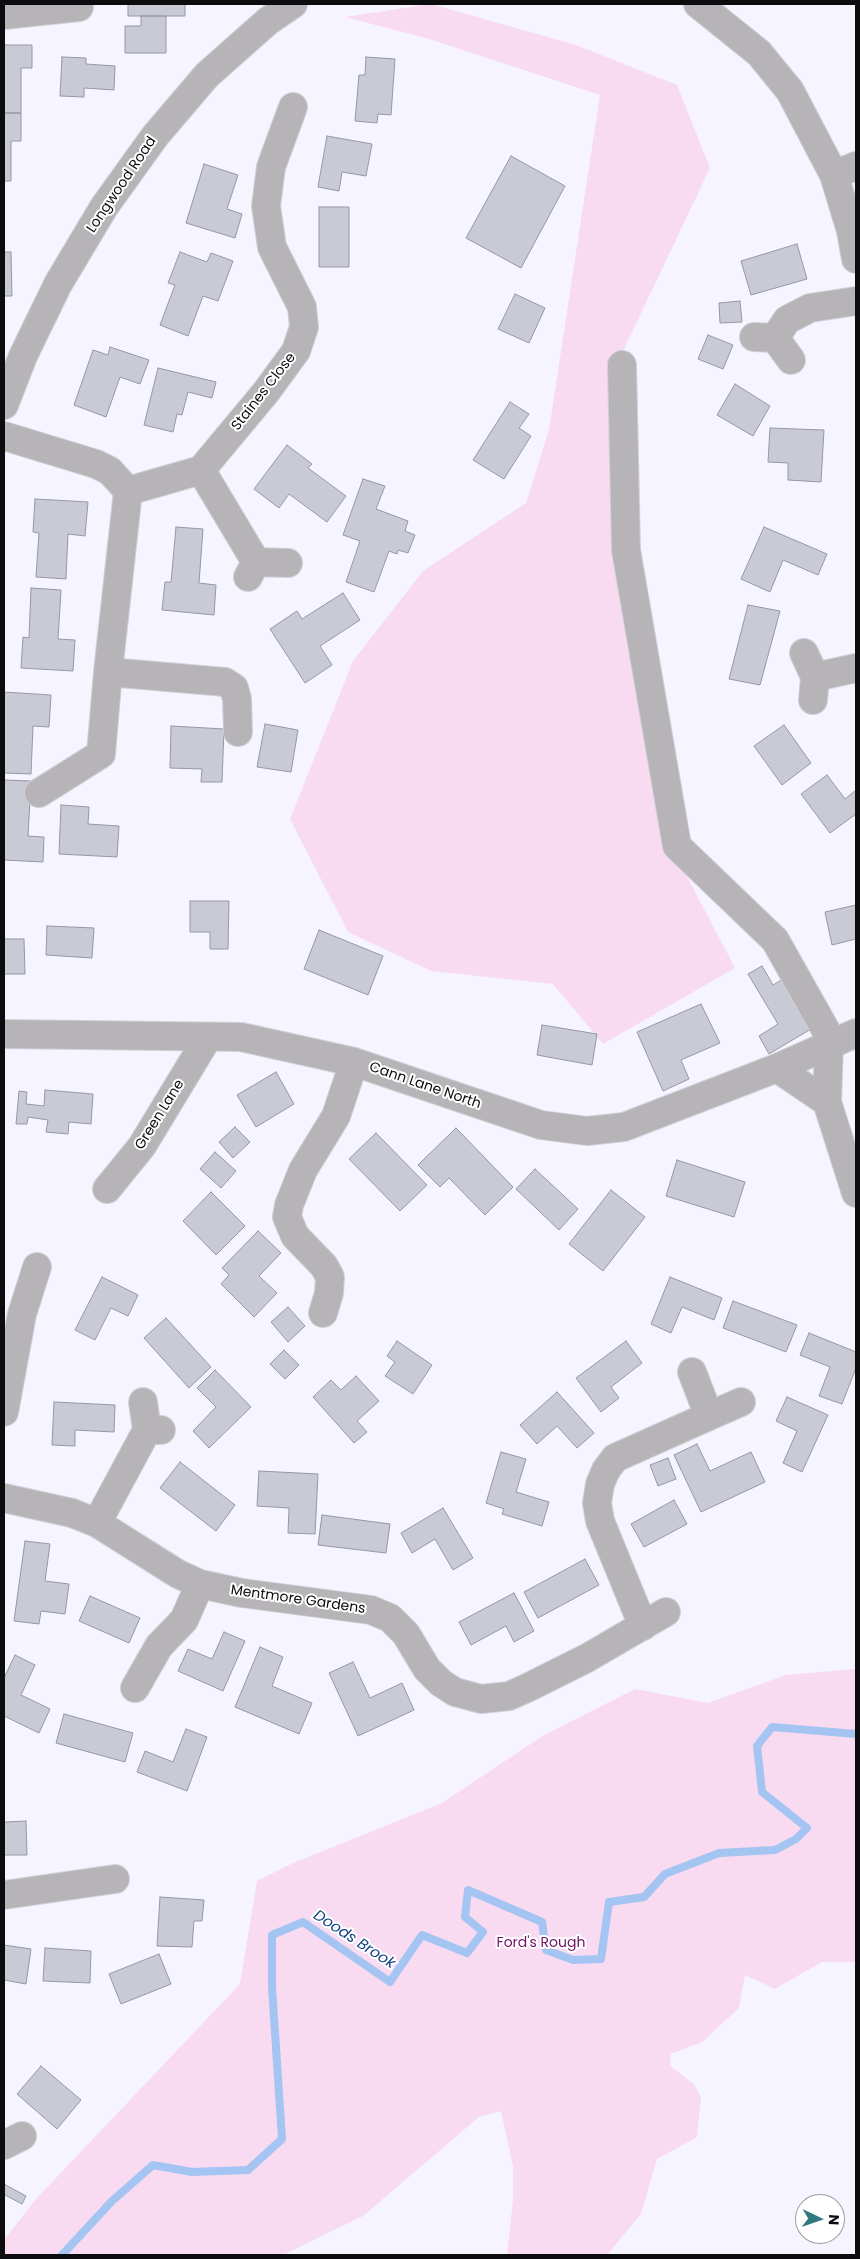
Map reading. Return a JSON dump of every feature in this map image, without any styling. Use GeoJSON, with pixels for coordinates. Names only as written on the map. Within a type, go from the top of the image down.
{"type":"FeatureCollection","features":[{"type":"Feature","properties":{"kind":"street","name":"Longwood Road"},"geometry":{"type":"LineString","coordinates":[[4,405],[22,356],[58,284],[104,207],[155,136],[207,75],[268,21],[293,4]]}},
{"type":"Feature","properties":{"kind":"street"},"geometry":{"type":"LineString","coordinates":[[698,4],[759,54],[790,91],[845,171],[856,259]]}},
{"type":"Feature","properties":{"kind":"street"},"geometry":{"type":"LineString","coordinates":[[4,15],[83,13]]}},
{"type":"Feature","properties":{"kind":"street","name":"Staines Close"},"geometry":{"type":"LineString","coordinates":[[201,470],[266,392],[296,351],[304,327],[302,307],[272,246],[266,206],[271,167],[293,107]]}},
{"type":"Feature","properties":{"kind":"street"},"geometry":{"type":"LineString","coordinates":[[791,360],[764,338],[787,320],[810,308],[856,301]]}},
{"type":"Feature","properties":{"kind":"street"},"geometry":{"type":"LineString","coordinates":[[622,365],[626,550],[677,846],[774,940],[840,1040],[827,1102],[856,1193]]}},
{"type":"Feature","properties":{"kind":"street"},"geometry":{"type":"LineString","coordinates":[[4,436],[96,464],[110,471],[128,491],[101,754],[38,793]]}},
{"type":"Feature","properties":{"kind":"street"},"geometry":{"type":"LineString","coordinates":[[128,491],[201,470],[252,570],[288,563]]}},
{"type":"Feature","properties":{"kind":"street"},"geometry":{"type":"LineString","coordinates":[[811,677],[856,668]]}},
{"type":"Feature","properties":{"kind":"street"},"geometry":{"type":"LineString","coordinates":[[108,672],[225,682],[234,688],[237,699],[238,732]]}},
{"type":"Feature","properties":{"kind":"street","name":"Cann Lane North"},"geometry":{"type":"LineString","coordinates":[[4,1034],[241,1037],[354,1062],[542,1125],[586,1131],[624,1127],[777,1068],[840,1040]]}},
{"type":"Feature","properties":{"kind":"street","name":"Green Lane"},"geometry":{"type":"LineString","coordinates":[[107,1190],[142,1146],[208,1037]]}},
{"type":"Feature","properties":{"kind":"street"},"geometry":{"type":"LineString","coordinates":[[323,1313],[330,1292],[330,1278],[324,1266],[295,1236],[287,1217],[289,1205],[303,1170],[336,1116],[354,1062]]}},
{"type":"Feature","properties":{"kind":"street"},"geometry":{"type":"LineString","coordinates":[[777,1068],[827,1102]]}},
{"type":"Feature","properties":{"kind":"street"},"geometry":{"type":"LineString","coordinates":[[4,1412],[22,1314],[37,1267]]}},
{"type":"Feature","properties":{"kind":"street"},"geometry":{"type":"LineString","coordinates":[[692,1372],[709,1416]]}},
{"type":"Feature","properties":{"kind":"street"},"geometry":{"type":"LineString","coordinates":[[97,1523],[154,1430],[143,1402]]}},
{"type":"Feature","properties":{"kind":"street"},"geometry":{"type":"LineString","coordinates":[[643,1626],[600,1521],[597,1503],[600,1484],[606,1470],[615,1458],[741,1402]]}},
{"type":"Feature","properties":{"kind":"street","name":"Mentmore Gardens"},"geometry":{"type":"LineString","coordinates":[[4,1498],[72,1513],[97,1523],[178,1574],[200,1584],[242,1593],[371,1610],[390,1618],[406,1634],[427,1669],[441,1683],[455,1692],[481,1699],[509,1696],[527,1688],[666,1612]]}},
{"type":"Feature","properties":{"kind":"street"},"geometry":{"type":"LineString","coordinates":[[134,1688],[160,1646],[184,1620],[200,1584]]}},
{"type":"Feature","properties":{"kind":"street"},"geometry":{"type":"LineString","coordinates":[[4,1895],[115,1879]]}},
{"type":"Feature","properties":{"kind":"green space"},"geometry":{"type":"Polygon","coordinates":[[[431,4],[576,45],[677,85],[710,168],[614,370],[669,842],[735,968],[603,1044],[553,984],[431,971],[348,932],[290,819],[353,661],[423,571],[526,503],[549,430],[600,95],[426,38],[345,17],[431,4]]]}},
{"type":"Feature","properties":{"kind":"green space","name":"Ford's Rough"},"geometry":{"type":"Polygon","coordinates":[[[856,1669],[856,1962],[822,1962],[775,1989],[745,1975],[739,2008],[702,2042],[671,2054],[670,2066],[694,2084],[701,2097],[697,2137],[657,2159],[641,2214],[607,2255],[507,2255],[513,2200],[513,2166],[501,2111],[479,2117],[363,2216],[283,2255],[4,2255],[4,2240],[36,2199],[240,1984],[257,1881],[291,1864],[442,1803],[544,1735],[635,1689],[708,1703],[786,1675],[856,1669]]]}},
{"type":"Feature","properties":{"kind":"building"},"geometry":{"type":"Polygon","coordinates":[[[128,4],[185,4],[185,16],[128,16],[128,4]]]}},
{"type":"Feature","properties":{"kind":"building"},"geometry":{"type":"Polygon","coordinates":[[[141,16],[166,16],[166,53],[125,53],[125,26],[141,26],[141,16]]]}},
{"type":"Feature","properties":{"kind":"building"},"geometry":{"type":"Polygon","coordinates":[[[4,45],[32,45],[32,68],[21,68],[21,113],[4,113],[4,45]]]}},
{"type":"Feature","properties":{"kind":"building"},"geometry":{"type":"Polygon","coordinates":[[[62,57],[86,58],[86,64],[115,66],[114,90],[84,88],[84,97],[60,96],[62,57]]]}},
{"type":"Feature","properties":{"kind":"building"},"geometry":{"type":"Polygon","coordinates":[[[366,57],[395,59],[391,115],[378,114],[377,123],[355,121],[359,75],[365,75],[366,57]]]}},
{"type":"Feature","properties":{"kind":"building"},"geometry":{"type":"Polygon","coordinates":[[[4,113],[21,113],[21,141],[11,141],[11,181],[4,181],[4,113]]]}},
{"type":"Feature","properties":{"kind":"building"},"geometry":{"type":"Polygon","coordinates":[[[327,136],[372,144],[366,176],[342,172],[339,191],[318,187],[327,136]]]}},
{"type":"Feature","properties":{"kind":"building"},"geometry":{"type":"Polygon","coordinates":[[[511,156],[565,186],[521,268],[466,238],[511,156]]]}},
{"type":"Feature","properties":{"kind":"building"},"geometry":{"type":"Polygon","coordinates":[[[204,164],[238,175],[227,209],[242,214],[235,238],[186,223],[204,164]]]}},
{"type":"Feature","properties":{"kind":"building"},"geometry":{"type":"Polygon","coordinates":[[[319,207],[349,207],[349,267],[319,267],[319,207]]]}},
{"type":"Feature","properties":{"kind":"building"},"geometry":{"type":"Polygon","coordinates":[[[797,244],[807,279],[751,295],[741,261],[797,244]]]}},
{"type":"Feature","properties":{"kind":"building"},"geometry":{"type":"Polygon","coordinates":[[[4,252],[11,252],[12,296],[4,296],[4,252]]]}},
{"type":"Feature","properties":{"kind":"building"},"geometry":{"type":"Polygon","coordinates":[[[180,252],[207,262],[211,253],[233,261],[218,301],[203,296],[188,336],[160,325],[175,285],[168,283],[180,252]]]}},
{"type":"Feature","properties":{"kind":"building"},"geometry":{"type":"Polygon","coordinates":[[[515,294],[545,308],[529,343],[498,329],[515,294]]]}},
{"type":"Feature","properties":{"kind":"building"},"geometry":{"type":"Polygon","coordinates":[[[740,301],[742,322],[720,323],[719,303],[740,301]]]}},
{"type":"Feature","properties":{"kind":"building"},"geometry":{"type":"Polygon","coordinates":[[[708,335],[733,345],[723,369],[698,359],[708,335]]]}},
{"type":"Feature","properties":{"kind":"building"},"geometry":{"type":"Polygon","coordinates":[[[110,347],[149,360],[140,384],[120,377],[106,417],[74,405],[93,350],[108,355],[110,347]]]}},
{"type":"Feature","properties":{"kind":"building"},"geometry":{"type":"Polygon","coordinates":[[[158,368],[216,382],[212,398],[188,392],[182,415],[177,414],[173,432],[144,425],[158,368]]]}},
{"type":"Feature","properties":{"kind":"building"},"geometry":{"type":"Polygon","coordinates":[[[735,384],[770,406],[753,436],[717,415],[735,384]]]}},
{"type":"Feature","properties":{"kind":"building"},"geometry":{"type":"Polygon","coordinates":[[[510,402],[529,414],[519,428],[531,436],[504,479],[473,460],[510,402]]]}},
{"type":"Feature","properties":{"kind":"building"},"geometry":{"type":"Polygon","coordinates":[[[770,428],[824,430],[821,482],[788,480],[788,463],[768,462],[770,428]]]}},
{"type":"Feature","properties":{"kind":"building"},"geometry":{"type":"Polygon","coordinates":[[[287,445],[312,464],[308,468],[346,496],[327,522],[289,494],[279,508],[254,489],[287,445]]]}},
{"type":"Feature","properties":{"kind":"building"},"geometry":{"type":"Polygon","coordinates":[[[363,479],[385,486],[376,509],[408,521],[405,531],[415,535],[408,553],[398,550],[397,554],[389,551],[374,592],[346,582],[360,541],[343,535],[363,479]]]}},
{"type":"Feature","properties":{"kind":"building"},"geometry":{"type":"Polygon","coordinates":[[[35,499],[88,502],[85,536],[68,534],[66,579],[36,577],[39,533],[33,532],[35,499]]]}},
{"type":"Feature","properties":{"kind":"building"},"geometry":{"type":"Polygon","coordinates":[[[176,527],[203,529],[199,583],[216,585],[214,615],[162,610],[165,582],[171,582],[176,527]]]}},
{"type":"Feature","properties":{"kind":"building"},"geometry":{"type":"Polygon","coordinates":[[[764,527],[827,554],[818,575],[783,560],[770,592],[741,579],[764,527]]]}},
{"type":"Feature","properties":{"kind":"building"},"geometry":{"type":"Polygon","coordinates":[[[31,588],[61,590],[58,639],[75,640],[73,671],[21,668],[23,637],[29,638],[31,588]]]}},
{"type":"Feature","properties":{"kind":"building"},"geometry":{"type":"Polygon","coordinates":[[[343,593],[360,620],[320,646],[332,665],[305,683],[270,629],[297,611],[302,619],[343,593]]]}},
{"type":"Feature","properties":{"kind":"building"},"geometry":{"type":"Polygon","coordinates":[[[748,605],[780,611],[760,685],[729,679],[748,605]]]}},
{"type":"Feature","properties":{"kind":"building"},"geometry":{"type":"Polygon","coordinates":[[[4,692],[51,695],[49,727],[33,726],[31,774],[4,773],[4,692]]]}},
{"type":"Feature","properties":{"kind":"building"},"geometry":{"type":"Polygon","coordinates":[[[265,724],[298,730],[291,772],[257,767],[265,724]]]}},
{"type":"Feature","properties":{"kind":"building"},"geometry":{"type":"Polygon","coordinates":[[[784,725],[811,763],[782,785],[754,746],[784,725]]]}},
{"type":"Feature","properties":{"kind":"building"},"geometry":{"type":"Polygon","coordinates":[[[171,726],[224,729],[222,782],[201,782],[202,769],[170,768],[171,726]]]}},
{"type":"Feature","properties":{"kind":"building"},"geometry":{"type":"Polygon","coordinates":[[[827,775],[845,799],[856,792],[856,814],[830,833],[801,794],[827,775]]]}},
{"type":"Feature","properties":{"kind":"building"},"geometry":{"type":"Polygon","coordinates":[[[4,780],[31,781],[28,836],[44,837],[43,862],[4,860],[4,780]]]}},
{"type":"Feature","properties":{"kind":"building"},"geometry":{"type":"Polygon","coordinates":[[[61,805],[89,807],[88,824],[119,826],[117,857],[59,854],[61,805]]]}},
{"type":"Feature","properties":{"kind":"building"},"geometry":{"type":"Polygon","coordinates":[[[190,901],[229,901],[228,949],[210,949],[210,932],[190,932],[190,901]]]}},
{"type":"Feature","properties":{"kind":"building"},"geometry":{"type":"Polygon","coordinates":[[[856,905],[856,939],[832,945],[825,912],[856,905]]]}},
{"type":"Feature","properties":{"kind":"building"},"geometry":{"type":"Polygon","coordinates":[[[47,926],[94,928],[92,958],[46,955],[47,926]]]}},
{"type":"Feature","properties":{"kind":"building"},"geometry":{"type":"Polygon","coordinates":[[[319,930],[383,956],[368,995],[304,969],[319,930]]]}},
{"type":"Feature","properties":{"kind":"building"},"geometry":{"type":"Polygon","coordinates":[[[4,939],[24,939],[25,974],[4,974],[4,939]]]}},
{"type":"Feature","properties":{"kind":"building"},"geometry":{"type":"Polygon","coordinates":[[[762,966],[773,985],[787,977],[816,1026],[769,1054],[759,1036],[778,1024],[748,974],[762,966]]]}},
{"type":"Feature","properties":{"kind":"building"},"geometry":{"type":"Polygon","coordinates":[[[701,1004],[720,1043],[681,1060],[689,1079],[663,1091],[637,1032],[701,1004]]]}},
{"type":"Feature","properties":{"kind":"building"},"geometry":{"type":"Polygon","coordinates":[[[542,1025],[597,1034],[592,1065],[537,1055],[542,1025]]]}},
{"type":"Feature","properties":{"kind":"building"},"geometry":{"type":"Polygon","coordinates":[[[276,1072],[294,1104],[256,1127],[237,1095],[276,1072]]]}},
{"type":"Feature","properties":{"kind":"building"},"geometry":{"type":"Polygon","coordinates":[[[45,1090],[93,1094],[91,1124],[69,1122],[68,1134],[46,1132],[48,1120],[28,1117],[27,1124],[16,1124],[19,1091],[27,1092],[26,1104],[44,1106],[45,1090]]]}},
{"type":"Feature","properties":{"kind":"building"},"geometry":{"type":"Polygon","coordinates":[[[235,1127],[250,1142],[233,1158],[219,1142],[235,1127]]]}},
{"type":"Feature","properties":{"kind":"building"},"geometry":{"type":"Polygon","coordinates":[[[456,1128],[513,1187],[485,1215],[449,1178],[440,1187],[418,1165],[456,1128]]]}},
{"type":"Feature","properties":{"kind":"building"},"geometry":{"type":"Polygon","coordinates":[[[376,1133],[427,1185],[400,1211],[349,1159],[376,1133]]]}},
{"type":"Feature","properties":{"kind":"building"},"geometry":{"type":"Polygon","coordinates":[[[215,1152],[236,1171],[221,1188],[200,1169],[215,1152]]]}},
{"type":"Feature","properties":{"kind":"building"},"geometry":{"type":"Polygon","coordinates":[[[677,1160],[745,1182],[734,1217],[666,1196],[677,1160]]]}},
{"type":"Feature","properties":{"kind":"building"},"geometry":{"type":"Polygon","coordinates":[[[535,1169],[578,1209],[559,1230],[516,1189],[535,1169]]]}},
{"type":"Feature","properties":{"kind":"building"},"geometry":{"type":"Polygon","coordinates":[[[611,1190],[645,1217],[603,1271],[569,1244],[611,1190]]]}},
{"type":"Feature","properties":{"kind":"building"},"geometry":{"type":"Polygon","coordinates":[[[211,1192],[245,1226],[216,1255],[183,1221],[211,1192]]]}},
{"type":"Feature","properties":{"kind":"building"},"geometry":{"type":"Polygon","coordinates":[[[258,1231],[281,1253],[259,1276],[277,1293],[254,1317],[221,1284],[229,1275],[222,1268],[258,1231]]]}},
{"type":"Feature","properties":{"kind":"building"},"geometry":{"type":"Polygon","coordinates":[[[102,1277],[138,1295],[128,1316],[111,1308],[95,1340],[75,1330],[102,1277]]]}},
{"type":"Feature","properties":{"kind":"building"},"geometry":{"type":"Polygon","coordinates":[[[670,1277],[722,1298],[714,1320],[682,1307],[671,1333],[651,1324],[670,1277]]]}},
{"type":"Feature","properties":{"kind":"building"},"geometry":{"type":"Polygon","coordinates":[[[733,1301],[797,1325],[786,1352],[723,1328],[733,1301]]]}},
{"type":"Feature","properties":{"kind":"building"},"geometry":{"type":"Polygon","coordinates":[[[288,1307],[305,1326],[288,1342],[271,1322],[288,1307]]]}},
{"type":"Feature","properties":{"kind":"building"},"geometry":{"type":"Polygon","coordinates":[[[166,1318],[211,1367],[189,1388],[144,1338],[166,1318]]]}},
{"type":"Feature","properties":{"kind":"building"},"geometry":{"type":"Polygon","coordinates":[[[809,1333],[856,1352],[856,1368],[842,1404],[819,1396],[830,1367],[800,1355],[809,1333]]]}},
{"type":"Feature","properties":{"kind":"building"},"geometry":{"type":"Polygon","coordinates":[[[397,1341],[432,1365],[413,1394],[385,1376],[395,1362],[387,1356],[397,1341]]]}},
{"type":"Feature","properties":{"kind":"building"},"geometry":{"type":"Polygon","coordinates":[[[626,1341],[642,1363],[611,1387],[619,1398],[601,1412],[576,1378],[626,1341]]]}},
{"type":"Feature","properties":{"kind":"building"},"geometry":{"type":"Polygon","coordinates":[[[284,1350],[299,1365],[285,1379],[270,1364],[284,1350]]]}},
{"type":"Feature","properties":{"kind":"building"},"geometry":{"type":"Polygon","coordinates":[[[215,1370],[251,1407],[209,1448],[193,1431],[216,1407],[197,1388],[215,1370]]]}},
{"type":"Feature","properties":{"kind":"building"},"geometry":{"type":"Polygon","coordinates":[[[356,1376],[379,1401],[357,1421],[367,1432],[354,1443],[313,1397],[331,1380],[341,1390],[356,1376]]]}},
{"type":"Feature","properties":{"kind":"building"},"geometry":{"type":"Polygon","coordinates":[[[557,1392],[594,1433],[577,1448],[557,1426],[537,1444],[520,1425],[557,1392]]]}},
{"type":"Feature","properties":{"kind":"building"},"geometry":{"type":"Polygon","coordinates":[[[787,1397],[828,1415],[802,1472],[783,1463],[797,1431],[776,1421],[787,1397]]]}},
{"type":"Feature","properties":{"kind":"building"},"geometry":{"type":"Polygon","coordinates":[[[54,1402],[115,1405],[114,1432],[75,1430],[75,1446],[52,1445],[54,1402]]]}},
{"type":"Feature","properties":{"kind":"building"},"geometry":{"type":"Polygon","coordinates":[[[697,1444],[710,1471],[751,1452],[765,1482],[701,1512],[674,1455],[697,1444]]]}},
{"type":"Feature","properties":{"kind":"building"},"geometry":{"type":"Polygon","coordinates":[[[501,1452],[526,1459],[516,1492],[549,1502],[542,1526],[502,1514],[504,1509],[486,1503],[501,1452]]]}},
{"type":"Feature","properties":{"kind":"building"},"geometry":{"type":"Polygon","coordinates":[[[668,1458],[676,1479],[658,1486],[650,1465],[668,1458]]]}},
{"type":"Feature","properties":{"kind":"building"},"geometry":{"type":"Polygon","coordinates":[[[180,1462],[235,1505],[216,1531],[160,1488],[180,1462]]]}},
{"type":"Feature","properties":{"kind":"building"},"geometry":{"type":"Polygon","coordinates":[[[259,1471],[318,1474],[315,1534],[288,1533],[289,1508],[257,1506],[259,1471]]]}},
{"type":"Feature","properties":{"kind":"building"},"geometry":{"type":"Polygon","coordinates":[[[674,1500],[687,1524],[644,1547],[631,1524],[674,1500]]]}},
{"type":"Feature","properties":{"kind":"building"},"geometry":{"type":"Polygon","coordinates":[[[443,1508],[473,1558],[453,1570],[435,1539],[412,1553],[401,1533],[443,1508]]]}},
{"type":"Feature","properties":{"kind":"building"},"geometry":{"type":"Polygon","coordinates":[[[322,1515],[390,1524],[386,1553],[318,1545],[322,1515]]]}},
{"type":"Feature","properties":{"kind":"building"},"geometry":{"type":"Polygon","coordinates":[[[25,1541],[50,1544],[45,1581],[69,1584],[65,1614],[41,1611],[39,1624],[14,1621],[25,1541]]]}},
{"type":"Feature","properties":{"kind":"building"},"geometry":{"type":"Polygon","coordinates":[[[585,1559],[599,1585],[538,1618],[524,1592],[585,1559]]]}},
{"type":"Feature","properties":{"kind":"building"},"geometry":{"type":"Polygon","coordinates":[[[514,1593],[534,1631],[514,1642],[506,1626],[471,1645],[459,1622],[514,1593]]]}},
{"type":"Feature","properties":{"kind":"building"},"geometry":{"type":"Polygon","coordinates":[[[90,1596],[140,1618],[129,1643],[79,1621],[90,1596]]]}},
{"type":"Feature","properties":{"kind":"building"},"geometry":{"type":"Polygon","coordinates":[[[224,1632],[245,1641],[223,1691],[178,1671],[188,1649],[212,1659],[224,1632]]]}},
{"type":"Feature","properties":{"kind":"building"},"geometry":{"type":"Polygon","coordinates":[[[260,1647],[283,1657],[272,1686],[312,1703],[299,1734],[235,1707],[260,1647]]]}},
{"type":"Feature","properties":{"kind":"building"},"geometry":{"type":"Polygon","coordinates":[[[15,1655],[35,1665],[21,1695],[50,1709],[39,1733],[4,1716],[4,1678],[15,1655]]]}},
{"type":"Feature","properties":{"kind":"building"},"geometry":{"type":"Polygon","coordinates":[[[353,1662],[370,1698],[402,1683],[414,1710],[358,1736],[329,1673],[353,1662]]]}},
{"type":"Feature","properties":{"kind":"building"},"geometry":{"type":"Polygon","coordinates":[[[64,1714],[133,1733],[125,1762],[56,1743],[64,1714]]]}},
{"type":"Feature","properties":{"kind":"building"},"geometry":{"type":"Polygon","coordinates":[[[186,1729],[207,1737],[187,1791],[137,1772],[145,1751],[173,1762],[186,1729]]]}},
{"type":"Feature","properties":{"kind":"building"},"geometry":{"type":"Polygon","coordinates":[[[26,1821],[27,1855],[4,1855],[4,1822],[26,1821]]]}},
{"type":"Feature","properties":{"kind":"building"},"geometry":{"type":"Polygon","coordinates":[[[160,1897],[204,1900],[202,1921],[194,1921],[192,1947],[157,1946],[160,1897]]]}},
{"type":"Feature","properties":{"kind":"building"},"geometry":{"type":"Polygon","coordinates":[[[4,1945],[31,1949],[26,1984],[4,1980],[4,1945]]]}},
{"type":"Feature","properties":{"kind":"building"},"geometry":{"type":"Polygon","coordinates":[[[45,1948],[91,1951],[90,1983],[43,1981],[45,1948]]]}},
{"type":"Feature","properties":{"kind":"building"},"geometry":{"type":"Polygon","coordinates":[[[159,1954],[171,1984],[121,2004],[109,1974],[159,1954]]]}},
{"type":"Feature","properties":{"kind":"building"},"geometry":{"type":"Polygon","coordinates":[[[41,2066],[81,2100],[57,2129],[17,2094],[41,2066]]]}},
{"type":"Feature","properties":{"kind":"building"},"geometry":{"type":"Polygon","coordinates":[[[4,2184],[26,2196],[22,2204],[5,2195],[4,2198],[4,2184]]]}},
{"type":"Feature","properties":{"kind":"waterway","name":"Doods Brook"},"geometry":{"type":"LineString","coordinates":[[62,2255],[112,2201],[153,2165],[192,2172],[248,2170],[282,2139],[272,1987],[272,1935],[303,1922],[390,1982],[422,1935],[467,1953],[483,1932],[465,1917],[468,1890],[542,1922],[546,1950],[573,1960],[601,1959],[609,1902],[644,1897],[665,1874],[719,1853],[775,1850],[796,1839],[807,1828],[762,1792],[757,1746],[772,1727],[856,1734]]}}]}
